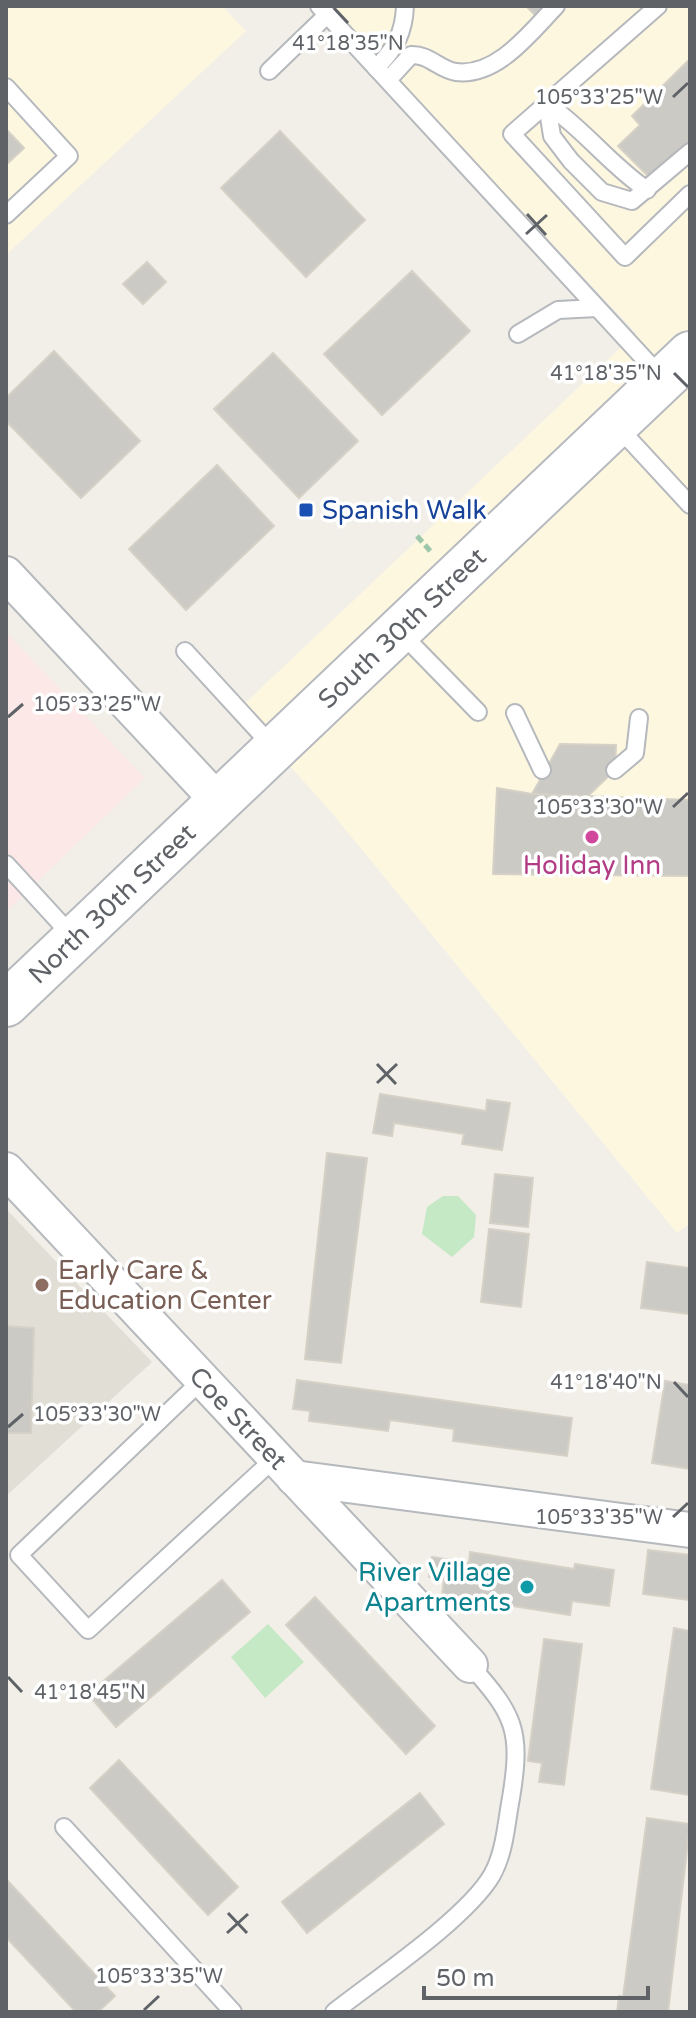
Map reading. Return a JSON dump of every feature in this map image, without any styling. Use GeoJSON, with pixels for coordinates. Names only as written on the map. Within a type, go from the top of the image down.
{"type":"FeatureCollection","features":[{"type":"Feature","properties":{"kind":"main road","name":"South 30th Street"},"geometry":{"type":"LineString","coordinates":[[218,801],[676,367]]}},
{"type":"Feature","properties":{"kind":"main road","name":"North 30th Street"},"geometry":{"type":"LineString","coordinates":[[6,1004],[218,801]]}},
{"type":"Feature","properties":{"kind":"street"},"geometry":{"type":"LineString","coordinates":[[6,574],[218,801]]}},
{"type":"Feature","properties":{"kind":"street","name":"Coe Street"},"geometry":{"type":"LineString","coordinates":[[6,1170],[470,1665]]}},
{"type":"Feature","properties":{"kind":"street"},"geometry":{"type":"LineString","coordinates":[[285,1468],[690,1530]]}},
{"type":"Feature","properties":{"kind":"lane"},"geometry":{"type":"LineString","coordinates":[[382,74],[411,55],[421,55],[453,72],[480,72],[516,47],[556,6]]}},
{"type":"Feature","properties":{"kind":"lane"},"geometry":{"type":"LineString","coordinates":[[658,6],[512,134],[625,257],[690,194]]}},
{"type":"Feature","properties":{"kind":"lane"},"geometry":{"type":"LineString","coordinates":[[269,71],[323,10],[597,308],[676,367]]}},
{"type":"Feature","properties":{"kind":"lane"},"geometry":{"type":"LineString","coordinates":[[404,15],[421,55]]}},
{"type":"Feature","properties":{"kind":"lane"},"geometry":{"type":"LineString","coordinates":[[382,74],[394,50],[404,15]]}},
{"type":"Feature","properties":{"kind":"lane"},"geometry":{"type":"LineString","coordinates":[[6,87],[69,156],[6,215]]}},
{"type":"Feature","properties":{"kind":"lane"},"geometry":{"type":"LineString","coordinates":[[547,104],[570,119],[626,176],[647,190]]}},
{"type":"Feature","properties":{"kind":"lane"},"geometry":{"type":"LineString","coordinates":[[547,104],[552,136],[571,161],[602,192],[632,201],[690,152]]}},
{"type":"Feature","properties":{"kind":"lane"},"geometry":{"type":"LineString","coordinates":[[518,334],[537,319],[558,310],[597,308]]}},
{"type":"Feature","properties":{"kind":"lane"},"geometry":{"type":"LineString","coordinates":[[615,424],[690,505]]}},
{"type":"Feature","properties":{"kind":"lane"},"geometry":{"type":"LineString","coordinates":[[398,630],[478,712]]}},
{"type":"Feature","properties":{"kind":"lane"},"geometry":{"type":"LineString","coordinates":[[185,651],[274,747]]}},
{"type":"Feature","properties":{"kind":"lane"},"geometry":{"type":"LineString","coordinates":[[515,713],[542,770]]}},
{"type":"Feature","properties":{"kind":"lane"},"geometry":{"type":"LineString","coordinates":[[615,770],[635,753],[639,718]]}},
{"type":"Feature","properties":{"kind":"lane"},"geometry":{"type":"LineString","coordinates":[[6,864],[74,938]]}},
{"type":"Feature","properties":{"kind":"lane"},"geometry":{"type":"LineString","coordinates":[[202,1380],[19,1555],[88,1630],[285,1468]]}},
{"type":"Feature","properties":{"kind":"lane"},"geometry":{"type":"LineString","coordinates":[[334,2012],[466,1906],[492,1874],[501,1853],[517,1764],[516,1743],[512,1720],[496,1694],[470,1665]]}},
{"type":"Feature","properties":{"kind":"lane"},"geometry":{"type":"LineString","coordinates":[[64,1827],[233,2012]]}},
{"type":"Feature","properties":{"kind":"shaded area"},"geometry":{"type":"Polygon","coordinates":[[[6,6],[222,6],[246,31],[6,255],[6,6]]]}},
{"type":"Feature","properties":{"kind":"shaded area"},"geometry":{"type":"Polygon","coordinates":[[[330,6],[690,6],[690,1223],[677,1233],[331,812],[239,709],[636,333],[330,6]]]}},
{"type":"Feature","properties":{"kind":"shaded area"},"geometry":{"type":"Polygon","coordinates":[[[6,632],[145,778],[6,912],[6,632]]]}},
{"type":"Feature","properties":{"kind":"shaded area","name":"Early Care & Education Center"},"geometry":{"type":"Polygon","coordinates":[[[6,1209],[152,1362],[6,1496],[6,1209]]]}},
{"type":"Feature","properties":{"kind":"green space"},"geometry":{"type":"Polygon","coordinates":[[[443,1196],[458,1196],[476,1215],[474,1237],[452,1257],[422,1234],[427,1207],[443,1196]]]}},
{"type":"Feature","properties":{"kind":"green space"},"geometry":{"type":"Polygon","coordinates":[[[268,1624],[304,1662],[265,1698],[231,1657],[268,1624]]]}},
{"type":"Feature","properties":{"kind":"building"},"geometry":{"type":"Polygon","coordinates":[[[526,6],[547,6],[536,16],[526,6]]]}},
{"type":"Feature","properties":{"kind":"building"},"geometry":{"type":"Polygon","coordinates":[[[690,59],[690,143],[652,180],[618,146],[640,125],[632,116],[690,59]]]}},
{"type":"Feature","properties":{"kind":"building"},"geometry":{"type":"Polygon","coordinates":[[[6,129],[24,148],[6,165],[6,129]]]}},
{"type":"Feature","properties":{"kind":"building"},"geometry":{"type":"Polygon","coordinates":[[[280,131],[365,220],[306,277],[221,188],[280,131]]]}},
{"type":"Feature","properties":{"kind":"building"},"geometry":{"type":"Polygon","coordinates":[[[147,262],[166,282],[143,304],[123,284],[147,262]]]}},
{"type":"Feature","properties":{"kind":"building"},"geometry":{"type":"Polygon","coordinates":[[[412,271],[470,331],[382,415],[324,354],[412,271]]]}},
{"type":"Feature","properties":{"kind":"building"},"geometry":{"type":"Polygon","coordinates":[[[54,351],[140,441],[81,498],[6,421],[6,398],[54,351]]]}},
{"type":"Feature","properties":{"kind":"building"},"geometry":{"type":"Polygon","coordinates":[[[273,353],[358,441],[299,498],[214,409],[273,353]]]}},
{"type":"Feature","properties":{"kind":"building"},"geometry":{"type":"Polygon","coordinates":[[[217,465],[274,526],[186,610],[129,549],[217,465]]]}},
{"type":"Feature","properties":{"kind":"building"},"geometry":{"type":"Polygon","coordinates":[[[560,744],[616,745],[615,770],[587,797],[532,794],[560,744]]]}},
{"type":"Feature","properties":{"kind":"building","name":"Holiday Inn"},"geometry":{"type":"Polygon","coordinates":[[[497,788],[532,794],[690,800],[690,876],[493,874],[497,788]]]}},
{"type":"Feature","properties":{"kind":"building"},"geometry":{"type":"Polygon","coordinates":[[[380,1094],[486,1111],[487,1100],[510,1103],[502,1150],[462,1144],[464,1134],[394,1123],[392,1136],[373,1133],[380,1094]]]}},
{"type":"Feature","properties":{"kind":"building"},"geometry":{"type":"Polygon","coordinates":[[[327,1153],[367,1158],[341,1363],[305,1359],[327,1153]]]}},
{"type":"Feature","properties":{"kind":"building"},"geometry":{"type":"Polygon","coordinates":[[[495,1174],[533,1178],[528,1227],[490,1223],[495,1174]]]}},
{"type":"Feature","properties":{"kind":"building"},"geometry":{"type":"Polygon","coordinates":[[[489,1229],[529,1234],[521,1307],[481,1302],[489,1229]]]}},
{"type":"Feature","properties":{"kind":"building"},"geometry":{"type":"Polygon","coordinates":[[[647,1262],[690,1268],[690,1314],[641,1308],[647,1262]]]}},
{"type":"Feature","properties":{"kind":"building"},"geometry":{"type":"Polygon","coordinates":[[[6,1326],[34,1328],[31,1433],[6,1433],[6,1326]]]}},
{"type":"Feature","properties":{"kind":"building"},"geometry":{"type":"Polygon","coordinates":[[[297,1380],[572,1418],[567,1456],[453,1441],[454,1429],[390,1420],[388,1431],[309,1421],[310,1411],[293,1409],[297,1380]]]}},
{"type":"Feature","properties":{"kind":"building"},"geometry":{"type":"Polygon","coordinates":[[[665,1381],[690,1385],[690,1469],[652,1463],[665,1381]]]}},
{"type":"Feature","properties":{"kind":"building"},"geometry":{"type":"Polygon","coordinates":[[[648,1550],[690,1555],[690,1600],[643,1594],[648,1550]]]}},
{"type":"Feature","properties":{"kind":"building","name":"River Village Apartments"},"geometry":{"type":"Polygon","coordinates":[[[470,1552],[574,1569],[575,1564],[614,1570],[609,1606],[572,1601],[570,1615],[442,1595],[444,1579],[429,1577],[432,1557],[469,1563],[470,1552]]]}},
{"type":"Feature","properties":{"kind":"building"},"geometry":{"type":"Polygon","coordinates":[[[222,1580],[250,1612],[116,1727],[88,1694],[222,1580]]]}},
{"type":"Feature","properties":{"kind":"building"},"geometry":{"type":"Polygon","coordinates":[[[315,1597],[435,1726],[406,1754],[286,1625],[315,1597]]]}},
{"type":"Feature","properties":{"kind":"building"},"geometry":{"type":"Polygon","coordinates":[[[674,1628],[690,1631],[690,1795],[651,1789],[674,1628]]]}},
{"type":"Feature","properties":{"kind":"building"},"geometry":{"type":"Polygon","coordinates":[[[544,1639],[582,1644],[564,1785],[539,1782],[542,1763],[528,1761],[544,1639]]]}},
{"type":"Feature","properties":{"kind":"building"},"geometry":{"type":"Polygon","coordinates":[[[119,1760],[238,1887],[208,1915],[90,1788],[119,1760]]]}},
{"type":"Feature","properties":{"kind":"building"},"geometry":{"type":"Polygon","coordinates":[[[420,1793],[444,1824],[307,1933],[282,1902],[420,1793]]]}},
{"type":"Feature","properties":{"kind":"building"},"geometry":{"type":"Polygon","coordinates":[[[647,1818],[690,1824],[668,2012],[617,2012],[619,1996],[623,1997],[647,1818]]]}},
{"type":"Feature","properties":{"kind":"building"},"geometry":{"type":"Polygon","coordinates":[[[6,1879],[115,1996],[98,2012],[76,2012],[6,1937],[6,1879]]]}},
{"type":"Feature","properties":{"kind":"place","name":"Spanish Walk"},"geometry":{"type":"Point","coordinates":[306,510]}},
{"type":"Feature","properties":{"kind":"place","name":"Holiday Inn"},"geometry":{"type":"Point","coordinates":[592,837]}},
{"type":"Feature","properties":{"kind":"place","name":"Early Care & Education Center"},"geometry":{"type":"Point","coordinates":[42,1285]}},
{"type":"Feature","properties":{"kind":"place","name":"River Village Apartments"},"geometry":{"type":"Point","coordinates":[527,1587]}}]}
